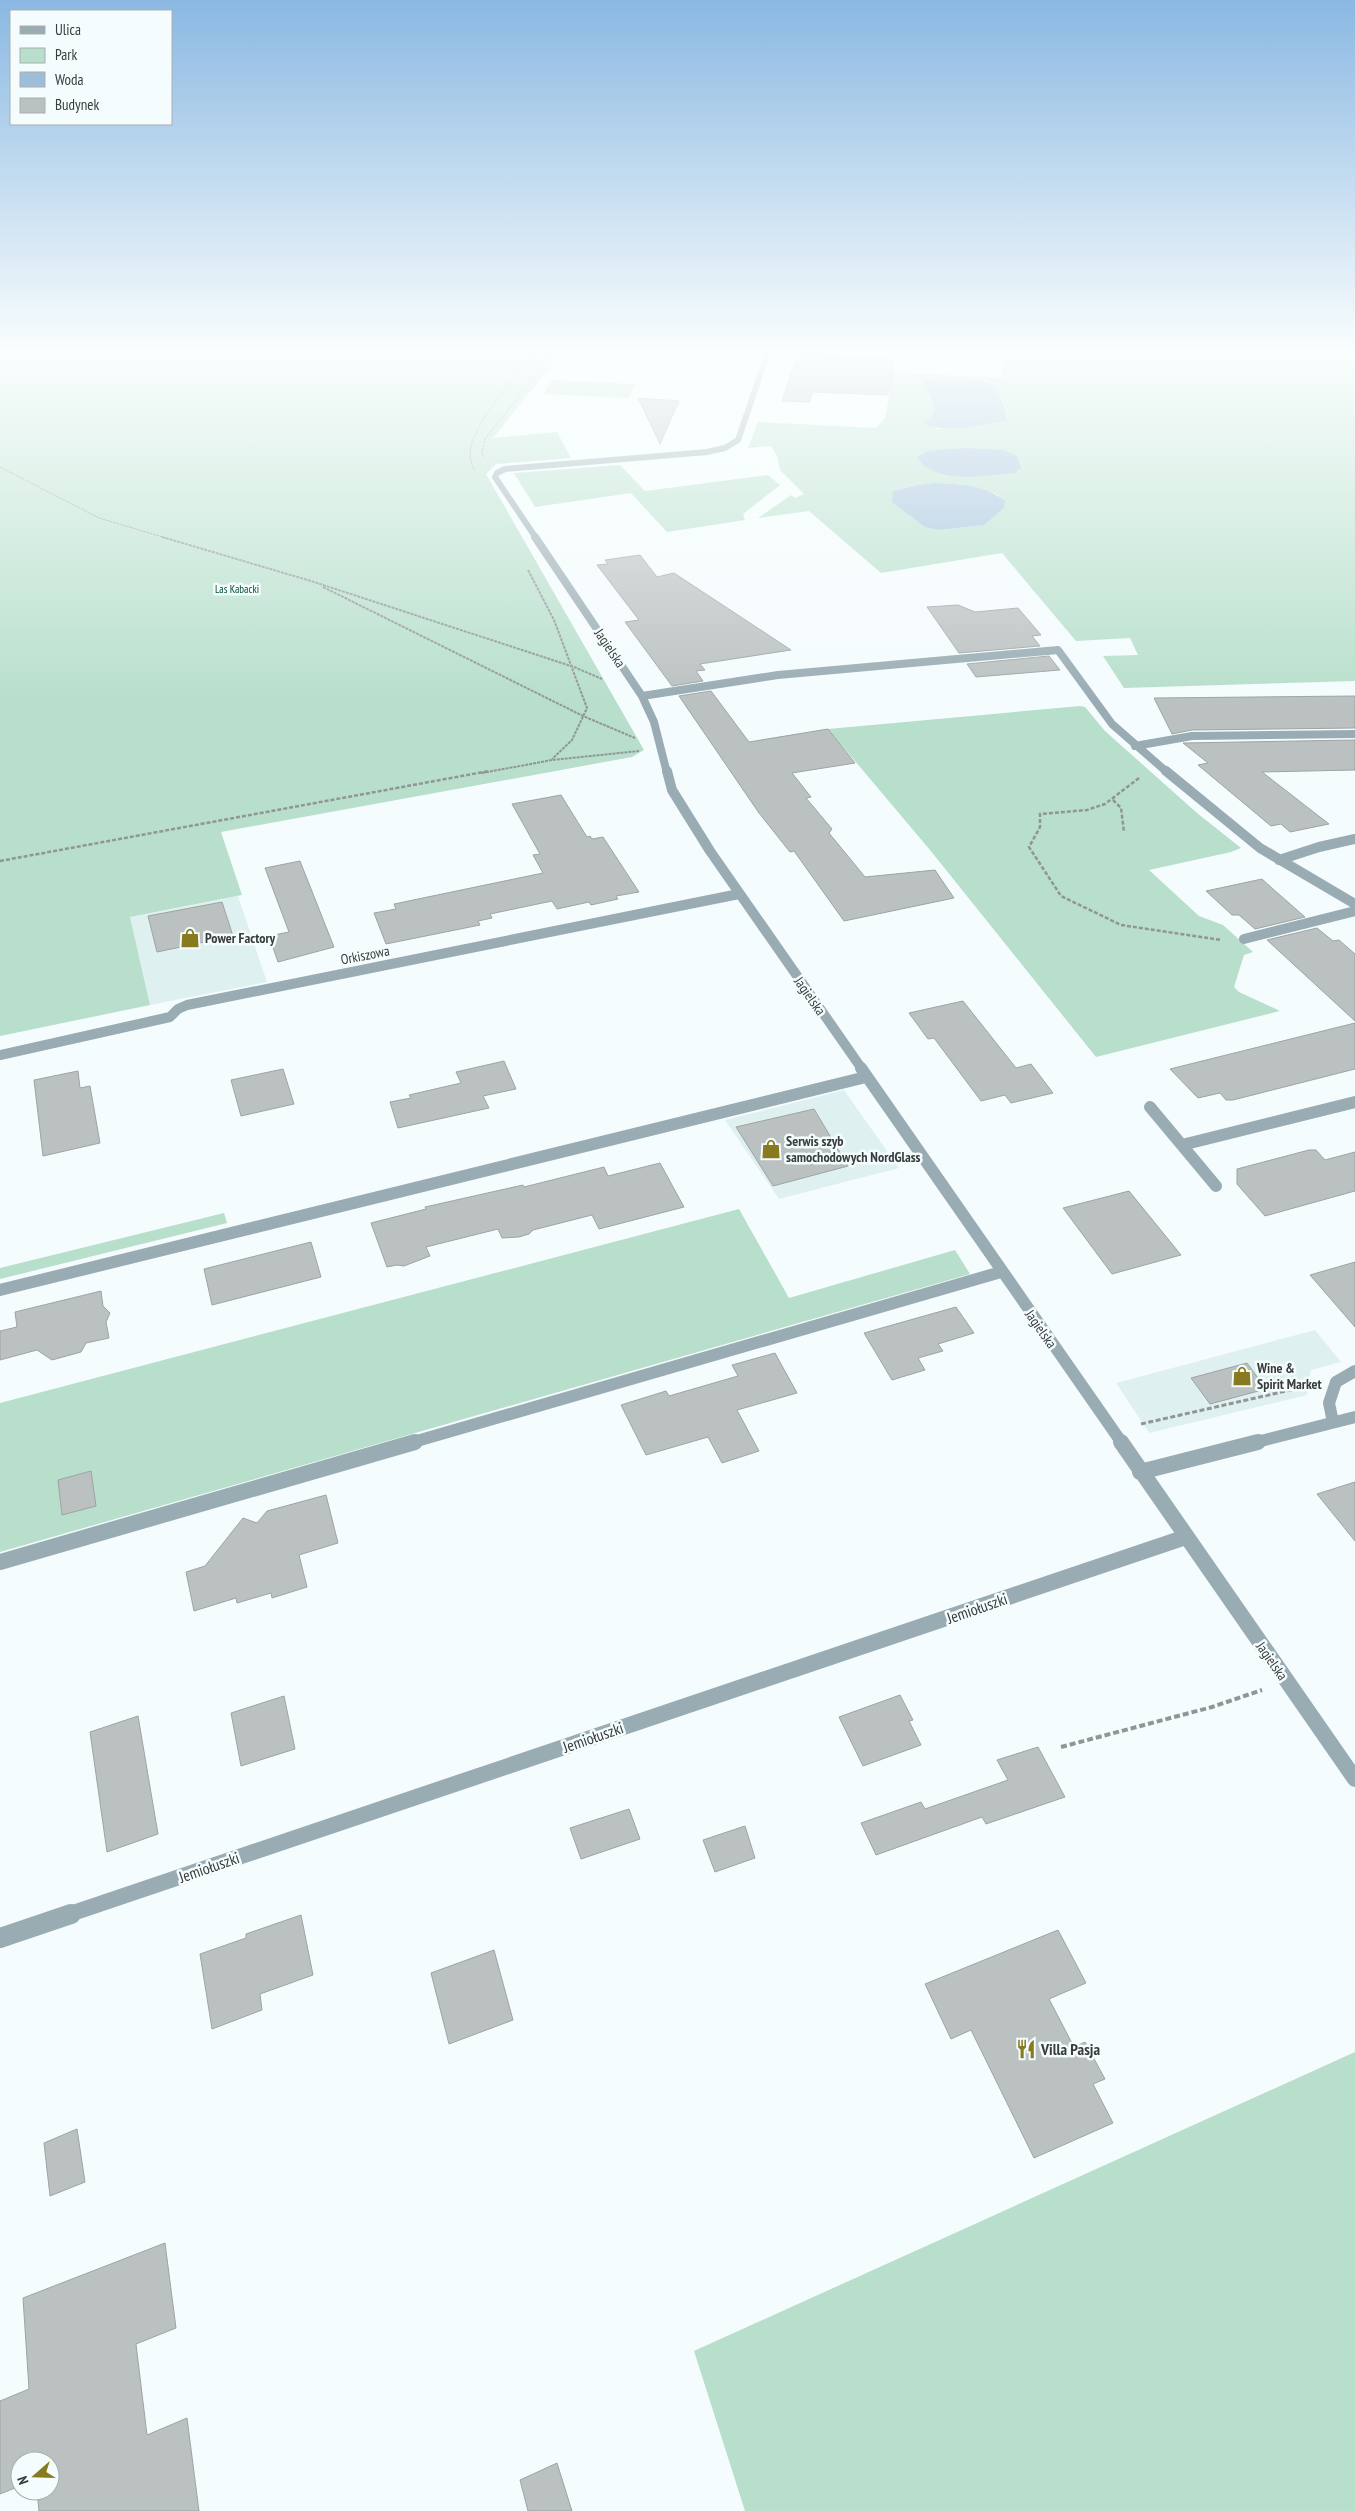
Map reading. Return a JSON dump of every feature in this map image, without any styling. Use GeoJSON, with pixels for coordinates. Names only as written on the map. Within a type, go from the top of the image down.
{"type":"FeatureCollection","features":[{"type":"Feature","properties":{"kind":"street"},"geometry":{"type":"LineString","coordinates":[[497,473],[505,469]]}},
{"type":"Feature","properties":{"kind":"street","name":"Jagielska"},"geometry":{"type":"LineString","coordinates":[[497,473],[495,477],[642,696],[654,722],[672,790],[739,894],[1355,1779]]}},
{"type":"Feature","properties":{"kind":"street"},"geometry":{"type":"LineString","coordinates":[[642,696],[778,675],[1058,650],[1112,724],[1135,746],[1238,832],[1279,860],[1355,904]]}},
{"type":"Feature","properties":{"kind":"street"},"geometry":{"type":"LineString","coordinates":[[1135,746],[1192,736],[1355,734]]}},
{"type":"Feature","properties":{"kind":"street"},"geometry":{"type":"LineString","coordinates":[[1279,860],[1319,847],[1355,840]]}},
{"type":"Feature","properties":{"kind":"street","name":"Orkiszowa"},"geometry":{"type":"LineString","coordinates":[[0,1055],[170,1017],[178,1009],[187,1005],[739,894]]}},
{"type":"Feature","properties":{"kind":"street"},"geometry":{"type":"LineString","coordinates":[[1244,938],[1355,911]]}},
{"type":"Feature","properties":{"kind":"street"},"geometry":{"type":"LineString","coordinates":[[0,1290],[866,1077]]}},
{"type":"Feature","properties":{"kind":"street"},"geometry":{"type":"LineString","coordinates":[[1182,1145],[1355,1102]]}},
{"type":"Feature","properties":{"kind":"street"},"geometry":{"type":"LineString","coordinates":[[1150,1106],[1216,1186]]}},
{"type":"Feature","properties":{"kind":"street"},"geometry":{"type":"LineString","coordinates":[[0,1562],[1002,1272]]}},
{"type":"Feature","properties":{"kind":"street"},"geometry":{"type":"LineString","coordinates":[[1333,1422],[1329,1403],[1336,1382],[1355,1371]]}},
{"type":"Feature","properties":{"kind":"street"},"geometry":{"type":"LineString","coordinates":[[1140,1472],[1355,1417]]}},
{"type":"Feature","properties":{"kind":"street","name":"Jemiołuszki"},"geometry":{"type":"LineString","coordinates":[[0,1938],[1186,1537]]}},
{"type":"Feature","properties":{"kind":"path"},"geometry":{"type":"LineString","coordinates":[[4,469],[99,518],[312,581],[574,667],[642,696]]}},
{"type":"Feature","properties":{"kind":"path"},"geometry":{"type":"LineString","coordinates":[[494,469],[497,473]]}},
{"type":"Feature","properties":{"kind":"path"},"geometry":{"type":"LineString","coordinates":[[312,581],[583,716],[662,749]]}},
{"type":"Feature","properties":{"kind":"path"},"geometry":{"type":"LineString","coordinates":[[0,861],[552,760],[662,749]]}},
{"type":"Feature","properties":{"kind":"path"},"geometry":{"type":"LineString","coordinates":[[1166,772],[1135,779],[1125,785],[1112,800],[1090,808],[1040,814],[1040,827],[1029,847],[1061,896],[1121,924],[1212,939],[1244,938]]}},
{"type":"Feature","properties":{"kind":"path"},"geometry":{"type":"LineString","coordinates":[[1112,800],[1121,808],[1124,832]]}},
{"type":"Feature","properties":{"kind":"path"},"geometry":{"type":"LineString","coordinates":[[1134,1426],[1296,1388],[1336,1382]]}},
{"type":"Feature","properties":{"kind":"path"},"geometry":{"type":"LineString","coordinates":[[1061,1747],[1212,1707],[1287,1682]]}},
{"type":"Feature","properties":{"kind":"shaded area"},"geometry":{"type":"Polygon","coordinates":[[[238,896],[267,982],[150,1005],[130,917],[238,896]]]}},
{"type":"Feature","properties":{"kind":"shaded area"},"geometry":{"type":"Polygon","coordinates":[[[844,1090],[899,1168],[779,1199],[725,1120],[844,1090]]]}},
{"type":"Feature","properties":{"kind":"shaded area"},"geometry":{"type":"Polygon","coordinates":[[[1315,1330],[1341,1362],[1311,1370],[1307,1395],[1149,1433],[1116,1383],[1315,1330]]]}},
{"type":"Feature","properties":{"kind":"green space","name":"Las Kabacki"},"geometry":{"type":"Polygon","coordinates":[[[0,469],[491,469],[486,474],[644,750],[632,757],[221,832],[242,895],[130,917],[150,1005],[0,1036],[0,469]]]}},
{"type":"Feature","properties":{"kind":"green space"},"geometry":{"type":"Polygon","coordinates":[[[565,469],[624,469],[645,491],[768,475],[780,485],[743,514],[745,520],[667,532],[631,493],[535,507],[514,473],[565,469]]]}},
{"type":"Feature","properties":{"kind":"green space"},"geometry":{"type":"Polygon","coordinates":[[[1355,469],[1355,681],[1124,688],[1103,656],[1138,655],[1130,638],[1076,641],[1002,553],[881,573],[809,511],[758,518],[791,495],[795,498],[804,494],[780,470],[1355,469]],[[952,484],[917,485],[893,491],[940,530],[983,525],[1004,508],[998,495],[983,489],[952,484]]]}},
{"type":"Feature","properties":{"kind":"green space"},"geometry":{"type":"Polygon","coordinates":[[[1085,707],[1105,731],[1197,813],[1241,848],[1231,852],[1149,870],[1199,916],[1223,925],[1253,952],[1244,955],[1234,987],[1239,992],[1280,1011],[1096,1057],[930,850],[828,729],[1085,707]]]}},
{"type":"Feature","properties":{"kind":"green space"},"geometry":{"type":"Polygon","coordinates":[[[739,1209],[789,1298],[955,1250],[970,1274],[0,1552],[0,1403],[739,1209]]]}},
{"type":"Feature","properties":{"kind":"green space"},"geometry":{"type":"Polygon","coordinates":[[[224,1213],[227,1223],[0,1279],[0,1268],[224,1213]]]}},
{"type":"Feature","properties":{"kind":"green space"},"geometry":{"type":"Polygon","coordinates":[[[1355,2052],[1355,2511],[745,2511],[694,2351],[1355,2052]]]}},
{"type":"Feature","properties":{"kind":"water"},"geometry":{"type":"Polygon","coordinates":[[[931,469],[1020,469],[1015,473],[962,477],[931,469]]]}},
{"type":"Feature","properties":{"kind":"water"},"geometry":{"type":"Polygon","coordinates":[[[935,483],[963,485],[981,489],[1005,501],[1004,508],[984,525],[940,530],[925,527],[892,502],[893,491],[935,483]]]}},
{"type":"Feature","properties":{"kind":"building"},"geometry":{"type":"Polygon","coordinates":[[[640,555],[657,577],[674,573],[791,650],[700,664],[705,670],[696,671],[703,681],[672,686],[625,622],[639,620],[597,565],[608,564],[605,560],[640,555]]]}},
{"type":"Feature","properties":{"kind":"building"},"geometry":{"type":"Polygon","coordinates":[[[958,605],[975,612],[1018,608],[1041,635],[1032,636],[1040,646],[959,653],[927,607],[958,605]]]}},
{"type":"Feature","properties":{"kind":"building"},"geometry":{"type":"Polygon","coordinates":[[[1049,656],[1060,670],[976,677],[967,664],[1049,656]]]}},
{"type":"Feature","properties":{"kind":"building"},"geometry":{"type":"Polygon","coordinates":[[[711,691],[749,742],[828,729],[855,763],[792,773],[811,797],[806,798],[832,829],[829,833],[865,877],[935,870],[954,898],[844,921],[794,851],[790,852],[759,813],[679,696],[711,691]]]}},
{"type":"Feature","properties":{"kind":"building"},"geometry":{"type":"Polygon","coordinates":[[[1355,696],[1355,728],[1192,730],[1172,734],[1154,698],[1355,696]]]}},
{"type":"Feature","properties":{"kind":"building"},"geometry":{"type":"Polygon","coordinates":[[[1355,740],[1355,770],[1262,772],[1329,824],[1290,832],[1281,824],[1271,826],[1198,765],[1208,763],[1183,743],[1355,740]]]}},
{"type":"Feature","properties":{"kind":"building"},"geometry":{"type":"Polygon","coordinates":[[[561,795],[587,837],[590,836],[592,839],[603,837],[639,892],[616,896],[618,899],[591,905],[589,902],[557,909],[552,901],[490,914],[492,918],[478,921],[480,925],[386,944],[374,913],[396,909],[394,904],[543,873],[533,855],[540,854],[512,804],[561,795]]]}},
{"type":"Feature","properties":{"kind":"building"},"geometry":{"type":"Polygon","coordinates":[[[300,861],[334,947],[278,962],[269,936],[289,932],[265,868],[300,861]]]}},
{"type":"Feature","properties":{"kind":"building"},"geometry":{"type":"Polygon","coordinates":[[[1262,879],[1305,917],[1255,929],[1239,915],[1232,915],[1206,891],[1262,879]]]}},
{"type":"Feature","properties":{"kind":"building"},"geometry":{"type":"Polygon","coordinates":[[[222,902],[233,936],[157,952],[148,916],[222,902]]]}},
{"type":"Feature","properties":{"kind":"building"},"geometry":{"type":"Polygon","coordinates":[[[1317,928],[1333,941],[1339,940],[1355,954],[1355,1021],[1267,940],[1317,928]]]}},
{"type":"Feature","properties":{"kind":"building"},"geometry":{"type":"Polygon","coordinates":[[[963,1001],[1016,1068],[1031,1064],[1053,1093],[1011,1103],[1005,1095],[981,1101],[934,1038],[928,1039],[909,1013],[963,1001]]]}},
{"type":"Feature","properties":{"kind":"building"},"geometry":{"type":"Polygon","coordinates":[[[1355,1023],[1355,1069],[1233,1100],[1226,1100],[1220,1093],[1198,1098],[1170,1069],[1355,1023]]]}},
{"type":"Feature","properties":{"kind":"building"},"geometry":{"type":"Polygon","coordinates":[[[504,1061],[516,1089],[483,1096],[489,1108],[398,1128],[390,1102],[411,1098],[409,1095],[461,1083],[456,1072],[504,1061]]]}},
{"type":"Feature","properties":{"kind":"building"},"geometry":{"type":"Polygon","coordinates":[[[283,1069],[294,1104],[241,1116],[231,1080],[283,1069]]]}},
{"type":"Feature","properties":{"kind":"building"},"geometry":{"type":"Polygon","coordinates":[[[78,1071],[80,1088],[90,1086],[100,1143],[43,1156],[34,1080],[78,1071]]]}},
{"type":"Feature","properties":{"kind":"building"},"geometry":{"type":"Polygon","coordinates":[[[814,1109],[848,1166],[773,1186],[736,1127],[814,1109]]]}},
{"type":"Feature","properties":{"kind":"building"},"geometry":{"type":"Polygon","coordinates":[[[1309,1150],[1316,1150],[1325,1160],[1355,1152],[1355,1191],[1265,1216],[1237,1184],[1237,1169],[1309,1150]]]}},
{"type":"Feature","properties":{"kind":"building"},"geometry":{"type":"Polygon","coordinates":[[[660,1163],[684,1207],[599,1229],[592,1215],[533,1230],[529,1234],[519,1237],[502,1238],[498,1229],[426,1247],[430,1256],[404,1266],[387,1267],[371,1223],[426,1209],[425,1207],[523,1185],[524,1187],[604,1167],[608,1176],[660,1163]]]}},
{"type":"Feature","properties":{"kind":"building"},"geometry":{"type":"Polygon","coordinates":[[[1129,1191],[1181,1255],[1112,1274],[1063,1208],[1129,1191]]]}},
{"type":"Feature","properties":{"kind":"building"},"geometry":{"type":"Polygon","coordinates":[[[311,1242],[321,1277],[212,1305],[204,1269],[311,1242]]]}},
{"type":"Feature","properties":{"kind":"building"},"geometry":{"type":"Polygon","coordinates":[[[1355,1262],[1355,1327],[1310,1275],[1355,1262]]]}},
{"type":"Feature","properties":{"kind":"building"},"geometry":{"type":"Polygon","coordinates":[[[101,1291],[103,1306],[110,1313],[106,1322],[109,1338],[86,1343],[81,1352],[52,1360],[37,1350],[0,1360],[0,1331],[17,1327],[15,1312],[101,1291]]]}},
{"type":"Feature","properties":{"kind":"building"},"geometry":{"type":"Polygon","coordinates":[[[956,1307],[974,1333],[938,1344],[943,1351],[918,1358],[925,1370],[892,1380],[864,1333],[956,1307]]]}},
{"type":"Feature","properties":{"kind":"building"},"geometry":{"type":"Polygon","coordinates":[[[775,1353],[797,1393],[737,1410],[759,1451],[722,1463],[708,1437],[646,1455],[621,1405],[666,1391],[669,1396],[738,1376],[732,1365],[775,1353]]]}},
{"type":"Feature","properties":{"kind":"building"},"geometry":{"type":"Polygon","coordinates":[[[1247,1363],[1266,1389],[1210,1404],[1191,1378],[1247,1363]]]}},
{"type":"Feature","properties":{"kind":"building"},"geometry":{"type":"Polygon","coordinates":[[[91,1471],[96,1506],[62,1515],[58,1480],[91,1471]]]}},
{"type":"Feature","properties":{"kind":"building"},"geometry":{"type":"Polygon","coordinates":[[[1355,1482],[1355,1541],[1317,1494],[1355,1482]]]}},
{"type":"Feature","properties":{"kind":"building"},"geometry":{"type":"Polygon","coordinates":[[[326,1495],[338,1543],[299,1555],[307,1587],[272,1598],[271,1593],[237,1603],[236,1598],[194,1611],[186,1572],[205,1566],[243,1518],[257,1523],[267,1511],[326,1495]]]}},
{"type":"Feature","properties":{"kind":"building"},"geometry":{"type":"Polygon","coordinates":[[[900,1695],[913,1720],[909,1721],[921,1745],[863,1766],[839,1717],[900,1695]]]}},
{"type":"Feature","properties":{"kind":"building"},"geometry":{"type":"Polygon","coordinates":[[[284,1696],[295,1749],[241,1766],[231,1713],[284,1696]]]}},
{"type":"Feature","properties":{"kind":"building"},"geometry":{"type":"Polygon","coordinates":[[[138,1716],[158,1834],[107,1852],[90,1732],[138,1716]]]}},
{"type":"Feature","properties":{"kind":"building"},"geometry":{"type":"Polygon","coordinates":[[[1038,1747],[1065,1797],[986,1824],[982,1817],[876,1855],[861,1823],[921,1802],[925,1809],[1008,1780],[997,1760],[1038,1747]]]}},
{"type":"Feature","properties":{"kind":"building"},"geometry":{"type":"Polygon","coordinates":[[[629,1809],[640,1839],[581,1859],[570,1828],[629,1809]]]}},
{"type":"Feature","properties":{"kind":"building"},"geometry":{"type":"Polygon","coordinates":[[[745,1826],[755,1858],[715,1872],[703,1840],[745,1826]]]}},
{"type":"Feature","properties":{"kind":"building"},"geometry":{"type":"Polygon","coordinates":[[[301,1915],[313,1975],[260,1994],[262,2010],[212,2029],[200,1954],[246,1938],[246,1934],[301,1915]]]}},
{"type":"Feature","properties":{"kind":"building"},"geometry":{"type":"Polygon","coordinates":[[[1058,1930],[1086,1983],[1049,1999],[1074,2047],[1085,2042],[1105,2079],[1093,2084],[1113,2123],[1034,2158],[971,2030],[951,2039],[925,1984],[1058,1930]]]}},
{"type":"Feature","properties":{"kind":"building"},"geometry":{"type":"Polygon","coordinates":[[[494,1950],[513,2020],[449,2044],[431,1973],[494,1950]]]}},
{"type":"Feature","properties":{"kind":"building"},"geometry":{"type":"Polygon","coordinates":[[[77,2129],[85,2182],[50,2196],[44,2143],[77,2129]]]}},
{"type":"Feature","properties":{"kind":"building"},"geometry":{"type":"Polygon","coordinates":[[[165,2243],[176,2328],[136,2344],[147,2435],[187,2418],[199,2511],[39,2511],[38,2501],[60,2501],[60,2451],[10,2451],[10,2490],[0,2494],[0,2401],[29,2389],[23,2298],[165,2243]]]}},
{"type":"Feature","properties":{"kind":"building"},"geometry":{"type":"Polygon","coordinates":[[[557,2463],[572,2511],[528,2511],[520,2480],[557,2463]]]}},
{"type":"Feature","properties":{"kind":"place","name":"Power Factory"},"geometry":{"type":"Point","coordinates":[190,938]}},
{"type":"Feature","properties":{"kind":"place","name":"Serwis szyb samochodowych NordGlass"},"geometry":{"type":"Point","coordinates":[771,1149]}},
{"type":"Feature","properties":{"kind":"place","name":"Wine & Spirit Market"},"geometry":{"type":"Point","coordinates":[1242,1376]}},
{"type":"Feature","properties":{"kind":"place","name":"Villa Pasja"},"geometry":{"type":"Point","coordinates":[1026,2049]}}]}
